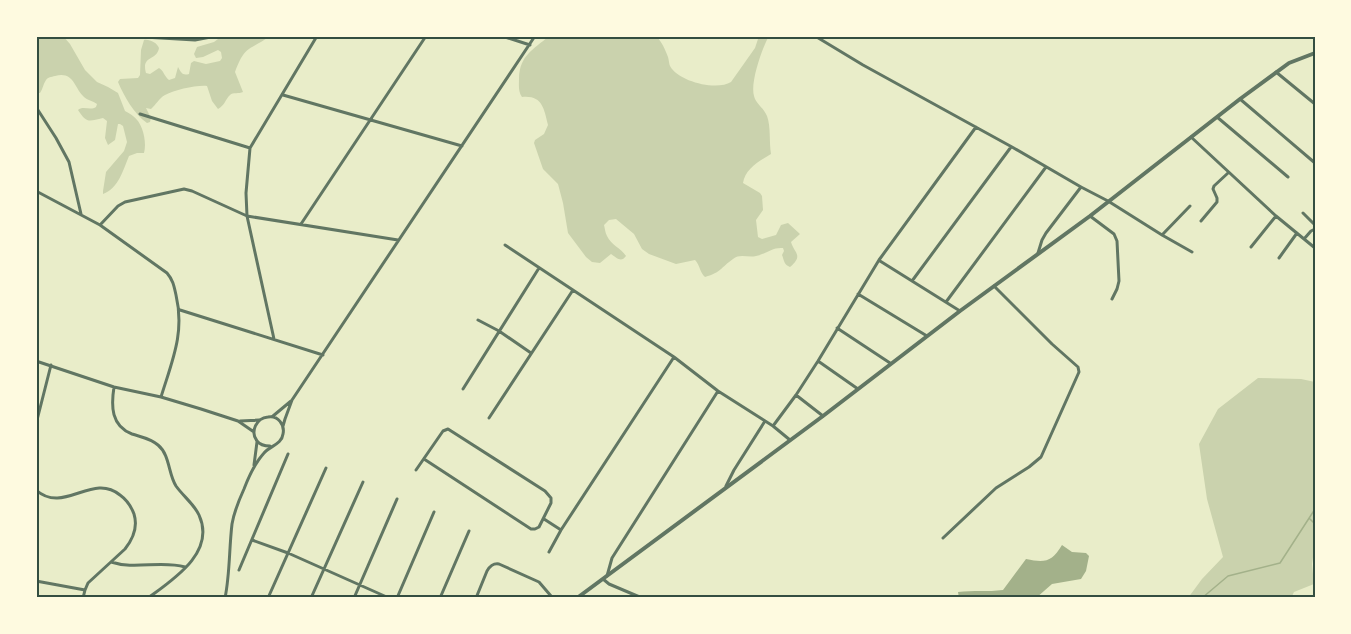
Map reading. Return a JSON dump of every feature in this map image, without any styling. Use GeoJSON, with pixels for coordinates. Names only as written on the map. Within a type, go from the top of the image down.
{"type":"FeatureCollection","features":[{"type":"Feature","properties":{"kind":"street"},"geometry":{"type":"LineString","coordinates":[[127,36],[195,40],[216,36]]}},
{"type":"Feature","properties":{"kind":"street"},"geometry":{"type":"LineString","coordinates":[[274,339],[247,216],[246,193],[250,148],[317,36]]}},
{"type":"Feature","properties":{"kind":"street"},"geometry":{"type":"LineString","coordinates":[[301,224],[426,36]]}},
{"type":"Feature","properties":{"kind":"street"},"geometry":{"type":"LineString","coordinates":[[502,36],[530,45]]}},
{"type":"Feature","properties":{"kind":"street"},"geometry":{"type":"LineString","coordinates":[[257,441],[262,445],[270,446],[281,440],[292,400],[535,36]]}},
{"type":"Feature","properties":{"kind":"street"},"geometry":{"type":"LineString","coordinates":[[815,36],[1108,201],[1192,252]]}},
{"type":"Feature","properties":{"kind":"street"},"geometry":{"type":"LineString","coordinates":[[577,598],[1090,216],[1276,72],[1293,60],[1315,52]]}},
{"type":"Feature","properties":{"kind":"street"},"geometry":{"type":"LineString","coordinates":[[1276,72],[1315,104]]}},
{"type":"Feature","properties":{"kind":"street"},"geometry":{"type":"LineString","coordinates":[[283,95],[462,146]]}},
{"type":"Feature","properties":{"kind":"street"},"geometry":{"type":"LineString","coordinates":[[1240,99],[1315,163]]}},
{"type":"Feature","properties":{"kind":"street"},"geometry":{"type":"LineString","coordinates":[[36,107],[69,162],[81,214]]}},
{"type":"Feature","properties":{"kind":"street"},"geometry":{"type":"LineString","coordinates":[[140,114],[250,148]]}},
{"type":"Feature","properties":{"kind":"street"},"geometry":{"type":"LineString","coordinates":[[1217,117],[1288,177]]}},
{"type":"Feature","properties":{"kind":"street"},"geometry":{"type":"LineString","coordinates":[[773,426],[818,361],[879,260],[976,127]]}},
{"type":"Feature","properties":{"kind":"street"},"geometry":{"type":"LineString","coordinates":[[1191,136],[1276,216],[1315,248]]}},
{"type":"Feature","properties":{"kind":"street"},"geometry":{"type":"LineString","coordinates":[[912,281],[1012,147]]}},
{"type":"Feature","properties":{"kind":"street"},"geometry":{"type":"LineString","coordinates":[[946,302],[1046,166]]}},
{"type":"Feature","properties":{"kind":"street"},"geometry":{"type":"LineString","coordinates":[[1201,221],[1217,202],[1214,186],[1229,172]]}},
{"type":"Feature","properties":{"kind":"street"},"geometry":{"type":"LineString","coordinates":[[1038,253],[1046,233],[1081,187]]}},
{"type":"Feature","properties":{"kind":"street"},"geometry":{"type":"LineString","coordinates":[[100,225],[111,212],[122,204],[184,189],[247,216],[398,240]]}},
{"type":"Feature","properties":{"kind":"street"},"geometry":{"type":"LineString","coordinates":[[36,191],[100,225],[170,277],[180,310],[178,340],[161,397]]}},
{"type":"Feature","properties":{"kind":"street"},"geometry":{"type":"LineString","coordinates":[[1162,235],[1190,206]]}},
{"type":"Feature","properties":{"kind":"street"},"geometry":{"type":"LineString","coordinates":[[1303,213],[1315,227],[1304,239]]}},
{"type":"Feature","properties":{"kind":"street"},"geometry":{"type":"LineString","coordinates":[[1090,216],[1114,234],[1117,242],[1119,281],[1112,299]]}},
{"type":"Feature","properties":{"kind":"street"},"geometry":{"type":"LineString","coordinates":[[1251,247],[1276,216]]}},
{"type":"Feature","properties":{"kind":"street"},"geometry":{"type":"LineString","coordinates":[[1279,258],[1297,233]]}},
{"type":"Feature","properties":{"kind":"street"},"geometry":{"type":"LineString","coordinates":[[505,245],[674,357],[718,391],[766,421],[790,440]]}},
{"type":"Feature","properties":{"kind":"street"},"geometry":{"type":"LineString","coordinates":[[879,260],[960,311]]}},
{"type":"Feature","properties":{"kind":"street"},"geometry":{"type":"LineString","coordinates":[[463,389],[539,268]]}},
{"type":"Feature","properties":{"kind":"street"},"geometry":{"type":"LineString","coordinates":[[943,538],[996,488],[1041,457],[1079,372],[1077,367],[994,286]]}},
{"type":"Feature","properties":{"kind":"street"},"geometry":{"type":"LineString","coordinates":[[489,418],[573,290]]}},
{"type":"Feature","properties":{"kind":"street"},"geometry":{"type":"LineString","coordinates":[[858,294],[927,336]]}},
{"type":"Feature","properties":{"kind":"street"},"geometry":{"type":"LineString","coordinates":[[180,310],[323,355]]}},
{"type":"Feature","properties":{"kind":"street"},"geometry":{"type":"LineString","coordinates":[[478,320],[531,353]]}},
{"type":"Feature","properties":{"kind":"street"},"geometry":{"type":"LineString","coordinates":[[837,328],[890,363]]}},
{"type":"Feature","properties":{"kind":"street"},"geometry":{"type":"LineString","coordinates":[[549,552],[674,357]]}},
{"type":"Feature","properties":{"kind":"street"},"geometry":{"type":"LineString","coordinates":[[36,361],[114,387],[161,397],[238,421],[254,432]]}},
{"type":"Feature","properties":{"kind":"street"},"geometry":{"type":"LineString","coordinates":[[818,361],[858,389]]}},
{"type":"Feature","properties":{"kind":"street"},"geometry":{"type":"LineString","coordinates":[[36,424],[51,365]]}},
{"type":"Feature","properties":{"kind":"street"},"geometry":{"type":"LineString","coordinates":[[114,387],[112,409],[118,423],[129,432],[150,439],[163,450],[174,483],[195,508],[200,516],[203,529],[201,545],[196,555],[177,576],[148,598]]}},
{"type":"Feature","properties":{"kind":"street"},"geometry":{"type":"LineString","coordinates":[[605,578],[612,558],[718,391]]}},
{"type":"Feature","properties":{"kind":"street"},"geometry":{"type":"LineString","coordinates":[[796,395],[823,416]]}},
{"type":"Feature","properties":{"kind":"street"},"geometry":{"type":"LineString","coordinates":[[272,417],[292,400]]}},
{"type":"Feature","properties":{"kind":"street"},"geometry":{"type":"LineString","coordinates":[[238,421],[272,417],[277,418],[283,426]]}},
{"type":"Feature","properties":{"kind":"street"},"geometry":{"type":"LineString","coordinates":[[254,467],[257,441],[254,432],[259,420]]}},
{"type":"Feature","properties":{"kind":"street"},"geometry":{"type":"LineString","coordinates":[[726,486],[766,421]]}},
{"type":"Feature","properties":{"kind":"street"},"geometry":{"type":"LineString","coordinates":[[416,470],[443,431],[451,430],[548,493],[551,503],[544,519],[537,528],[531,529],[424,459]]}},
{"type":"Feature","properties":{"kind":"street"},"geometry":{"type":"LineString","coordinates":[[225,598],[234,517],[254,467],[270,446]]}},
{"type":"Feature","properties":{"kind":"street"},"geometry":{"type":"LineString","coordinates":[[239,570],[288,454]]}},
{"type":"Feature","properties":{"kind":"street"},"geometry":{"type":"LineString","coordinates":[[268,598],[326,468]]}},
{"type":"Feature","properties":{"kind":"street"},"geometry":{"type":"LineString","coordinates":[[311,598],[363,482]]}},
{"type":"Feature","properties":{"kind":"street"},"geometry":{"type":"LineString","coordinates":[[36,490],[55,499],[65,498],[87,489],[109,489],[118,493],[129,503],[133,511],[135,528],[129,544],[93,578],[83,598]]}},
{"type":"Feature","properties":{"kind":"street"},"geometry":{"type":"LineString","coordinates":[[354,598],[397,499]]}},
{"type":"Feature","properties":{"kind":"street"},"geometry":{"type":"LineString","coordinates":[[397,598],[434,512]]}},
{"type":"Feature","properties":{"kind":"street"},"geometry":{"type":"LineString","coordinates":[[544,519],[561,530]]}},
{"type":"Feature","properties":{"kind":"street"},"geometry":{"type":"LineString","coordinates":[[440,598],[469,531]]}},
{"type":"Feature","properties":{"kind":"street"},"geometry":{"type":"LineString","coordinates":[[252,540],[288,553],[389,598]]}},
{"type":"Feature","properties":{"kind":"street"},"geometry":{"type":"LineString","coordinates":[[111,562],[126,565],[170,564],[185,567]]}},
{"type":"Feature","properties":{"kind":"street"},"geometry":{"type":"LineString","coordinates":[[476,598],[487,571],[495,564],[539,582],[551,596]]}},
{"type":"Feature","properties":{"kind":"street"},"geometry":{"type":"LineString","coordinates":[[605,578],[609,584],[642,598]]}},
{"type":"Feature","properties":{"kind":"street"},"geometry":{"type":"LineString","coordinates":[[36,582],[85,590]]}},
{"type":"Feature","properties":{"kind":"shaded area"},"geometry":{"type":"Polygon","coordinates":[[[36,36],[63,36],[85,70],[97,82],[118,93],[125,111],[136,119],[142,128],[144,153],[129,156],[117,183],[103,194],[106,172],[124,151],[127,142],[123,126],[118,124],[115,140],[108,145],[105,138],[107,121],[103,118],[86,119],[78,110],[94,108],[97,104],[84,97],[73,81],[66,76],[49,78],[40,93],[36,93],[36,36]]]}},
{"type":"Feature","properties":{"kind":"shaded area"},"geometry":{"type":"Polygon","coordinates":[[[222,36],[270,36],[248,50],[239,63],[235,72],[243,92],[231,94],[218,109],[212,101],[207,86],[186,88],[165,95],[151,109],[146,108],[151,118],[150,122],[147,123],[138,115],[126,99],[118,82],[120,79],[138,78],[140,75],[141,50],[144,40],[157,44],[159,48],[158,52],[147,61],[146,73],[150,74],[159,68],[169,80],[175,78],[178,67],[183,74],[189,74],[191,63],[194,61],[206,64],[220,61],[221,52],[218,50],[203,57],[196,58],[194,54],[197,47],[214,42],[222,36]]]}},
{"type":"Feature","properties":{"kind":"shaded area"},"geometry":{"type":"Polygon","coordinates":[[[549,36],[656,36],[663,46],[670,66],[681,77],[717,86],[731,82],[755,48],[759,36],[769,36],[757,66],[753,90],[755,99],[766,113],[768,120],[771,154],[750,170],[743,183],[762,196],[763,210],[756,220],[758,237],[762,239],[776,235],[781,225],[788,223],[800,234],[791,242],[797,254],[794,263],[790,267],[786,265],[782,255],[783,248],[779,248],[756,256],[736,257],[718,271],[705,277],[695,260],[676,264],[649,254],[642,249],[634,234],[616,219],[609,220],[604,225],[605,232],[611,242],[626,256],[621,259],[611,254],[600,263],[592,262],[586,257],[568,233],[558,184],[543,169],[534,143],[544,134],[548,125],[543,108],[538,100],[522,97],[519,90],[520,70],[525,58],[549,36]]]}},
{"type":"Feature","properties":{"kind":"shaded area"},"geometry":{"type":"Polygon","coordinates":[[[1258,378],[1301,379],[1315,382],[1315,544],[1312,564],[1314,584],[1294,592],[1291,598],[1188,598],[1223,557],[1207,499],[1199,444],[1218,409],[1258,378]]]}},
{"type":"Feature","properties":{"kind":"shaded area"},"geometry":{"type":"Polygon","coordinates":[[[1062,545],[1072,552],[1086,553],[1089,556],[1086,571],[1081,579],[1052,584],[1036,598],[959,598],[958,592],[1003,590],[1026,559],[1047,560],[1055,555],[1062,545]]]}},
{"type":"Feature","properties":{"kind":"waterway"},"geometry":{"type":"LineString","coordinates":[[1202,598],[1228,576],[1280,563],[1315,509]]}},
{"type":"Feature","properties":{"kind":"waterway"},"geometry":{"type":"LineString","coordinates":[[1310,519],[1315,524]]}}]}
